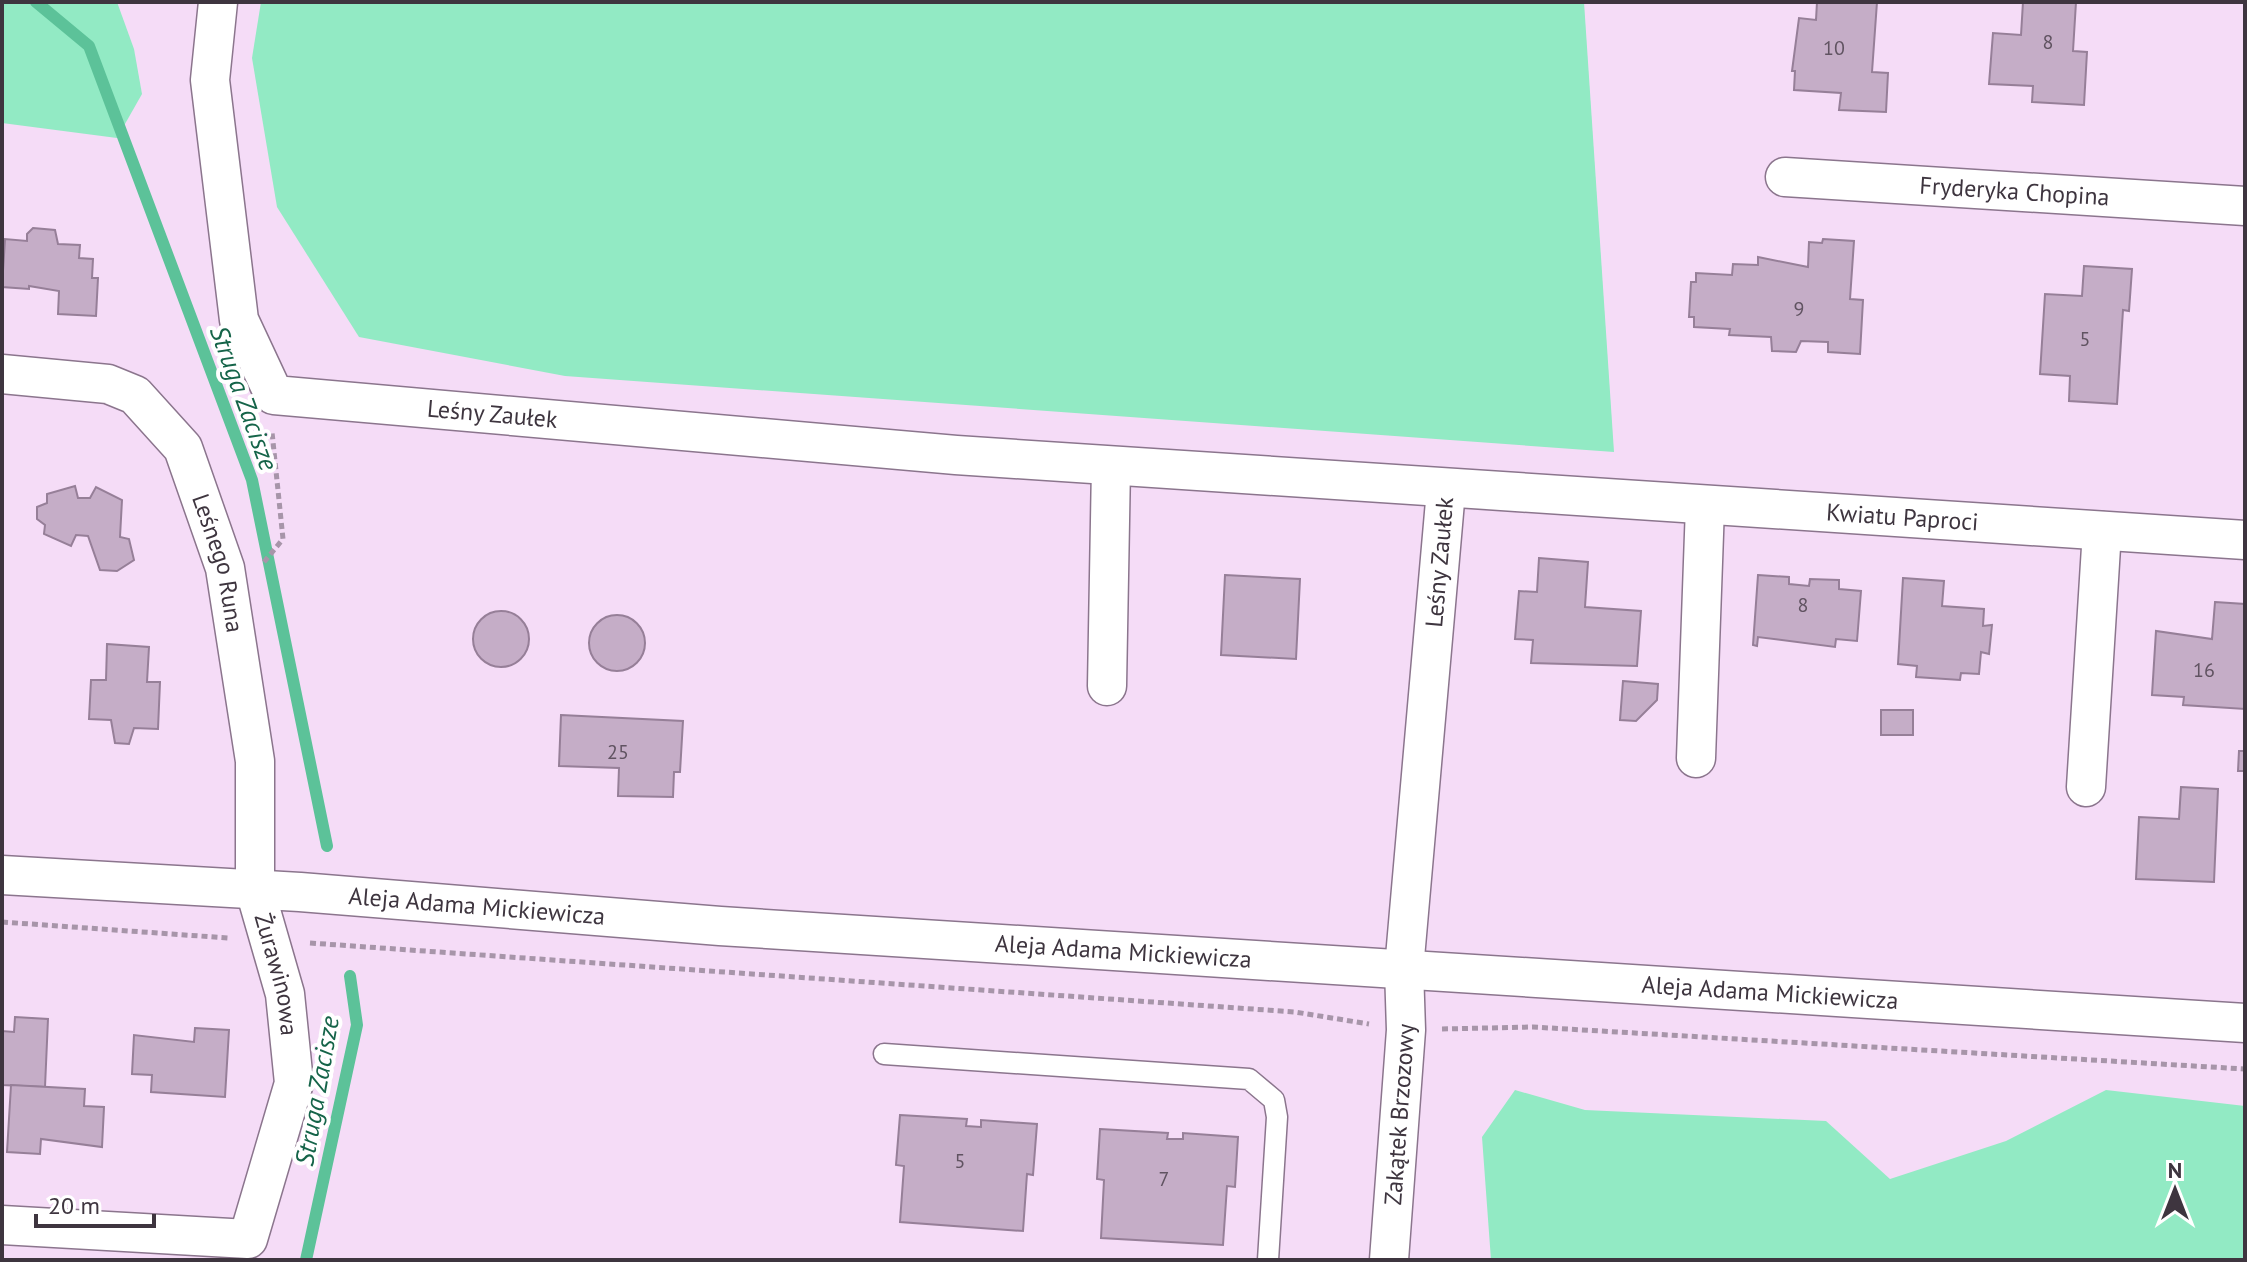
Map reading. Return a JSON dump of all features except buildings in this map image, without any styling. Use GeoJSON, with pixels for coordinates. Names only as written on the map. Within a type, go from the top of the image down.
{"type":"FeatureCollection","features":[{"type":"Feature","properties":{"kind":"street"},"geometry":{"type":"LineString","coordinates":[[218,2],[210,80],[239,320],[274,395]]}},
{"type":"Feature","properties":{"kind":"street","name":"Fryderyka Chopina"},"geometry":{"type":"LineString","coordinates":[[1785,177],[2245,206]]}},
{"type":"Feature","properties":{"kind":"street","name":"Leśnego Runa"},"geometry":{"type":"LineString","coordinates":[[2,374],[108,384],[135,395],[183,448],[227,579],[255,761],[255,890]]}},
{"type":"Feature","properties":{"kind":"street","name":"Leśny Zaułek"},"geometry":{"type":"LineString","coordinates":[[274,395],[1111,466],[1446,490],[1404,969]]}},
{"type":"Feature","properties":{"kind":"street"},"geometry":{"type":"LineString","coordinates":[[1107,686],[1111,466]]}},
{"type":"Feature","properties":{"kind":"street","name":"Kwiatu Paproci"},"geometry":{"type":"LineString","coordinates":[[1446,490],[2245,540]]}},
{"type":"Feature","properties":{"kind":"street"},"geometry":{"type":"LineString","coordinates":[[1696,758],[1705,506]]}},
{"type":"Feature","properties":{"kind":"street"},"geometry":{"type":"LineString","coordinates":[[2086,787],[2102,531]]}},
{"type":"Feature","properties":{"kind":"street","name":"Aleja Adama Mickiewicza"},"geometry":{"type":"LineString","coordinates":[[2,875],[255,890],[720,926],[2245,1023]]}},
{"type":"Feature","properties":{"kind":"street","name":"Żurawinowa"},"geometry":{"type":"LineString","coordinates":[[2,1225],[248,1239],[294,1083],[285,994],[255,890]]}},
{"type":"Feature","properties":{"kind":"street","name":"Zakątek Brzozowy"},"geometry":{"type":"LineString","coordinates":[[1389,1260],[1406,1030],[1404,969]]}},
{"type":"Feature","properties":{"kind":"lane"},"geometry":{"type":"LineString","coordinates":[[884,1054],[1249,1079],[1274,1100],[1277,1117],[1268,1260]]}},
{"type":"Feature","properties":{"kind":"path"},"geometry":{"type":"LineString","coordinates":[[227,579],[257,571],[283,539],[272,451],[274,395]]}},
{"type":"Feature","properties":{"kind":"path"},"geometry":{"type":"LineString","coordinates":[[2,922],[1295,1012],[1406,1030],[1533,1027],[2245,1069]]}},
{"type":"Feature","properties":{"kind":"green space"},"geometry":{"type":"Polygon","coordinates":[[[2,2],[117,2],[134,49],[142,94],[117,138],[2,123],[2,2]]]}},
{"type":"Feature","properties":{"kind":"green space"},"geometry":{"type":"Polygon","coordinates":[[[261,2],[1584,2],[1614,452],[565,376],[359,337],[277,207],[252,58],[261,2]]]}},
{"type":"Feature","properties":{"kind":"green space"},"geometry":{"type":"Polygon","coordinates":[[[1515,1090],[1585,1110],[1826,1121],[1890,1179],[2006,1141],[2106,1090],[2245,1106],[2245,1260],[1491,1260],[1482,1137],[1515,1090]]]}},
{"type":"Feature","properties":{"kind":"waterway","name":"Struga Zacisze"},"geometry":{"type":"LineString","coordinates":[[36,2],[89,46],[252,480],[327,846]]}},
{"type":"Feature","properties":{"kind":"waterway","name":"Struga Zacisze"},"geometry":{"type":"LineString","coordinates":[[306,1260],[357,1025],[350,976]]}}]}
